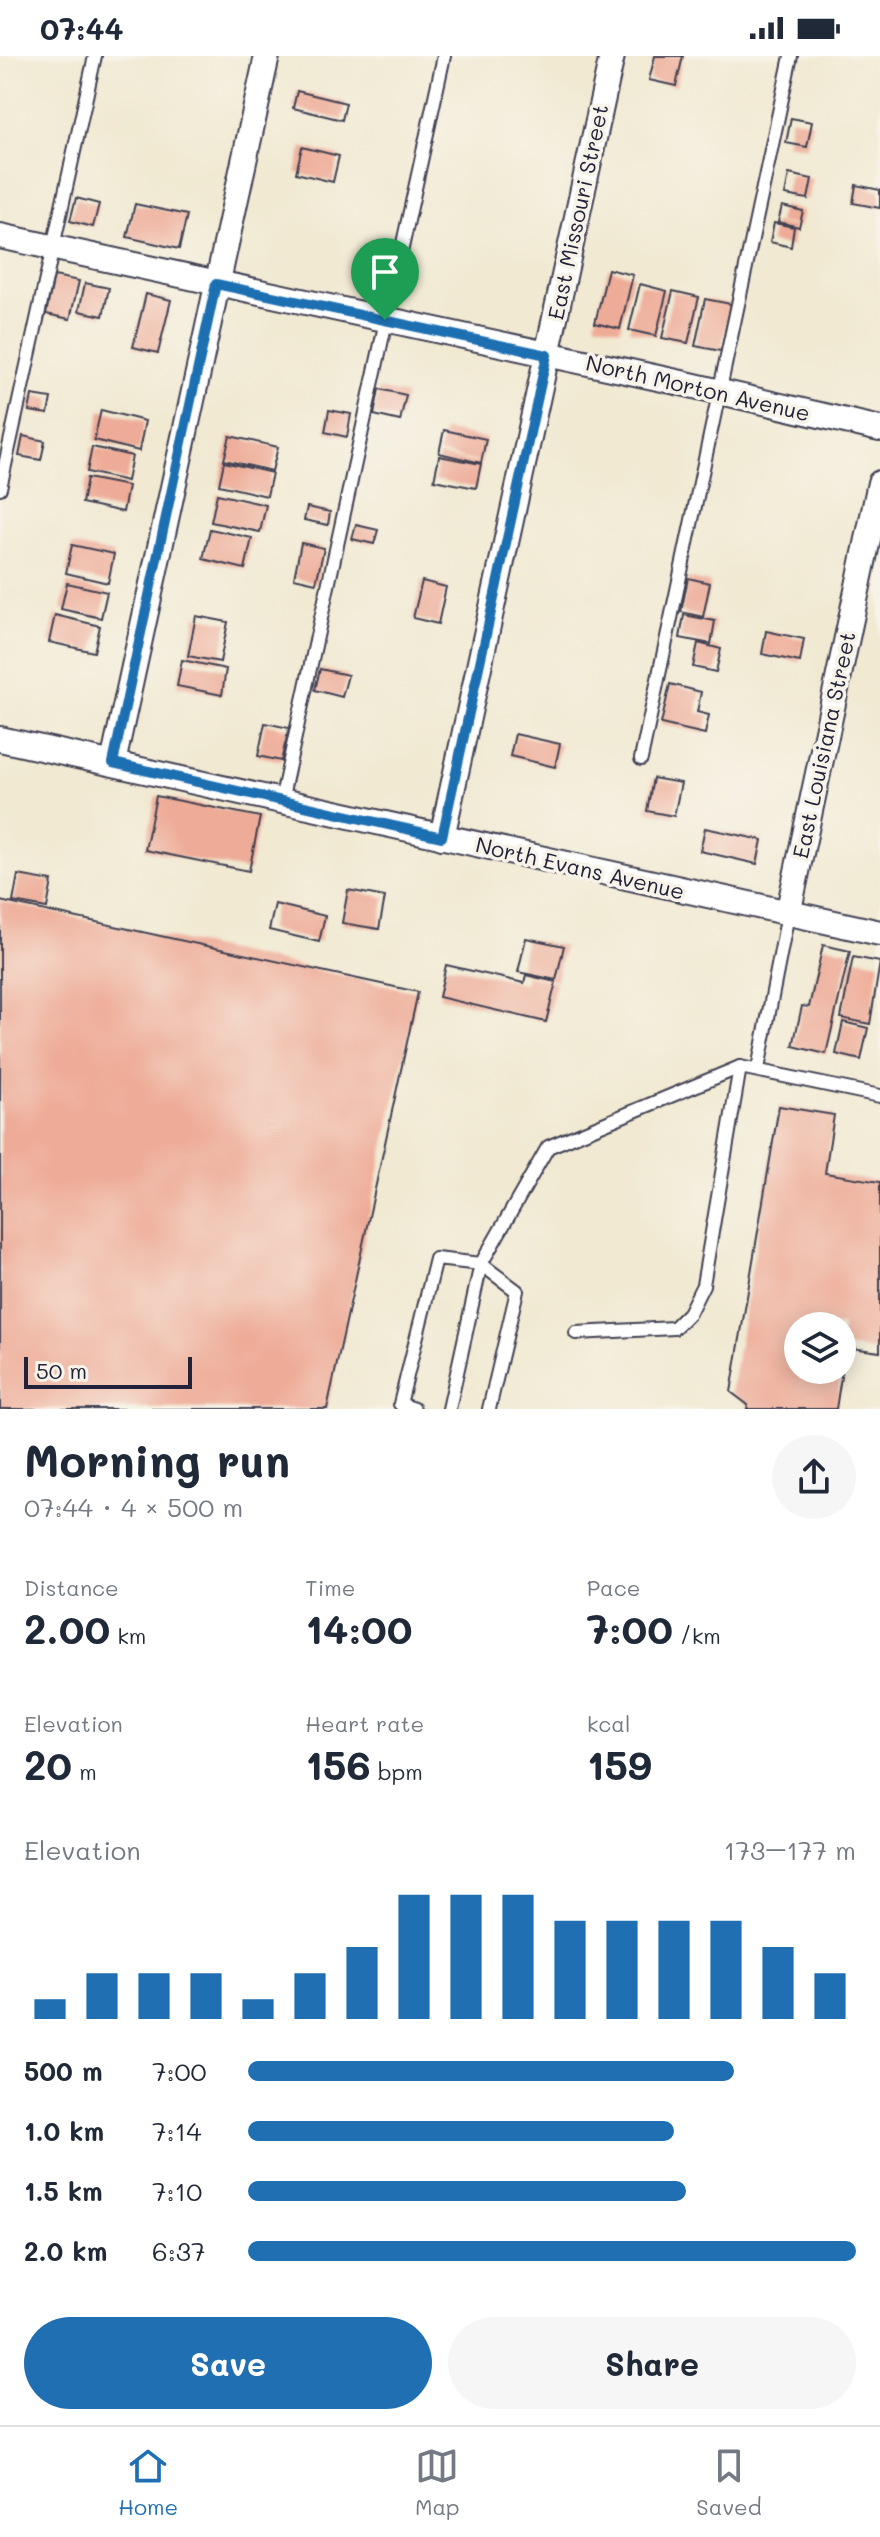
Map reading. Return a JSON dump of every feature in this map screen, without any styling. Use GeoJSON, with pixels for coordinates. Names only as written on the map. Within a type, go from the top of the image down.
{"type":"FeatureCollection","features":[{"type":"Feature","properties":{"kind":"street"},"geometry":{"type":"LineString","coordinates":[[113,763],[267,56]]}},
{"type":"Feature","properties":{"kind":"street","name":"East Missouri Street"},"geometry":{"type":"LineString","coordinates":[[442,837],[612,56]]}},
{"type":"Feature","properties":{"kind":"street","name":"North Morton Avenue"},"geometry":{"type":"LineString","coordinates":[[0,236],[880,429]]}},
{"type":"Feature","properties":{"kind":"street","name":"East Louisiana Street"},"geometry":{"type":"LineString","coordinates":[[788,914],[880,483]]}},
{"type":"Feature","properties":{"kind":"street","name":"North Evans Avenue"},"geometry":{"type":"LineString","coordinates":[[0,739],[880,933]]}},
{"type":"Feature","properties":{"kind":"lane"},"geometry":{"type":"LineString","coordinates":[[0,488],[95,56]]}},
{"type":"Feature","properties":{"kind":"lane"},"geometry":{"type":"LineString","coordinates":[[281,801],[444,56]]}},
{"type":"Feature","properties":{"kind":"lane"},"geometry":{"type":"LineString","coordinates":[[641,759],[791,56]]}},
{"type":"Feature","properties":{"kind":"lane"},"geometry":{"type":"LineString","coordinates":[[758,1069],[788,914]]}},
{"type":"Feature","properties":{"kind":"lane"},"geometry":{"type":"LineString","coordinates":[[576,1333],[674,1328],[689,1313],[703,1285],[740,1067]]}},
{"type":"Feature","properties":{"kind":"lane"},"geometry":{"type":"LineString","coordinates":[[449,1409],[481,1264],[548,1147],[740,1067],[880,1096]]}},
{"type":"Feature","properties":{"kind":"lane"},"geometry":{"type":"LineString","coordinates":[[414,1409],[400,1404],[436,1259],[481,1264],[517,1291],[489,1409]]}},
{"type":"Feature","properties":{"kind":"building"},"geometry":{"type":"Polygon","coordinates":[[[655,56],[683,56],[676,86],[649,80],[655,56]]]}},
{"type":"Feature","properties":{"kind":"building"},"geometry":{"type":"Polygon","coordinates":[[[297,91],[346,103],[342,120],[293,108],[297,91]]]}},
{"type":"Feature","properties":{"kind":"building"},"geometry":{"type":"Polygon","coordinates":[[[791,118],[812,122],[807,147],[786,143],[791,118]]]}},
{"type":"Feature","properties":{"kind":"building"},"geometry":{"type":"Polygon","coordinates":[[[302,147],[339,156],[333,182],[296,173],[302,147]]]}},
{"type":"Feature","properties":{"kind":"building"},"geometry":{"type":"Polygon","coordinates":[[[789,174],[812,179],[808,199],[785,195],[789,174]]]}},
{"type":"Feature","properties":{"kind":"building"},"geometry":{"type":"Polygon","coordinates":[[[856,185],[880,190],[880,208],[853,203],[856,185]]]}},
{"type":"Feature","properties":{"kind":"building"},"geometry":{"type":"Polygon","coordinates":[[[76,198],[99,204],[93,227],[70,221],[76,198]]]}},
{"type":"Feature","properties":{"kind":"building"},"geometry":{"type":"Polygon","coordinates":[[[135,204],[187,215],[179,249],[127,237],[135,204]]]}},
{"type":"Feature","properties":{"kind":"building"},"geometry":{"type":"Polygon","coordinates":[[[782,206],[803,211],[799,227],[778,222],[782,206]]]}},
{"type":"Feature","properties":{"kind":"building"},"geometry":{"type":"Polygon","coordinates":[[[774,223],[794,227],[791,247],[770,242],[774,223]]]}},
{"type":"Feature","properties":{"kind":"building"},"geometry":{"type":"Polygon","coordinates":[[[608,269],[633,275],[620,329],[595,323],[608,269]]]}},
{"type":"Feature","properties":{"kind":"building"},"geometry":{"type":"Polygon","coordinates":[[[54,276],[79,281],[70,319],[46,314],[54,276]]]}},
{"type":"Feature","properties":{"kind":"building"},"geometry":{"type":"Polygon","coordinates":[[[85,283],[109,288],[103,316],[79,311],[85,283]]]}},
{"type":"Feature","properties":{"kind":"building"},"geometry":{"type":"Polygon","coordinates":[[[640,284],[667,291],[656,336],[629,330],[640,284]]]}},
{"type":"Feature","properties":{"kind":"building"},"geometry":{"type":"Polygon","coordinates":[[[673,291],[699,297],[688,343],[662,338],[673,291]]]}},
{"type":"Feature","properties":{"kind":"building"},"geometry":{"type":"Polygon","coordinates":[[[146,294],[171,300],[158,353],[133,347],[146,294]]]}},
{"type":"Feature","properties":{"kind":"building"},"geometry":{"type":"Polygon","coordinates":[[[705,299],[731,304],[721,351],[695,346],[705,299]]]}},
{"type":"Feature","properties":{"kind":"building"},"geometry":{"type":"Polygon","coordinates":[[[379,389],[406,395],[400,421],[374,415],[379,389]]]}},
{"type":"Feature","properties":{"kind":"building"},"geometry":{"type":"Polygon","coordinates":[[[32,395],[51,398],[48,414],[29,411],[32,395]]]}},
{"type":"Feature","properties":{"kind":"building"},"geometry":{"type":"Polygon","coordinates":[[[101,410],[145,421],[139,451],[94,440],[101,410]]]}},
{"type":"Feature","properties":{"kind":"building"},"geometry":{"type":"Polygon","coordinates":[[[329,410],[351,414],[347,437],[325,432],[329,410]]]}},
{"type":"Feature","properties":{"kind":"building"},"geometry":{"type":"Polygon","coordinates":[[[444,430],[486,439],[481,463],[439,453],[444,430]]]}},
{"type":"Feature","properties":{"kind":"building"},"geometry":{"type":"Polygon","coordinates":[[[23,436],[45,441],[41,460],[19,456],[23,436]]]}},
{"type":"Feature","properties":{"kind":"building"},"geometry":{"type":"Polygon","coordinates":[[[230,436],[278,447],[272,471],[224,460],[230,436]]]}},
{"type":"Feature","properties":{"kind":"building"},"geometry":{"type":"Polygon","coordinates":[[[92,447],[132,456],[127,481],[87,472],[92,447]]]}},
{"type":"Feature","properties":{"kind":"building"},"geometry":{"type":"Polygon","coordinates":[[[439,456],[481,464],[476,488],[434,480],[439,456]]]}},
{"type":"Feature","properties":{"kind":"building"},"geometry":{"type":"Polygon","coordinates":[[[224,462],[272,473],[267,496],[219,485],[224,462]]]}},
{"type":"Feature","properties":{"kind":"building"},"geometry":{"type":"Polygon","coordinates":[[[87,478],[128,486],[123,512],[82,503],[87,478]]]}},
{"type":"Feature","properties":{"kind":"building"},"geometry":{"type":"Polygon","coordinates":[[[217,494],[266,505],[260,532],[211,522],[217,494]]]}},
{"type":"Feature","properties":{"kind":"building"},"geometry":{"type":"Polygon","coordinates":[[[307,507],[330,512],[328,525],[304,520],[307,507]]]}},
{"type":"Feature","properties":{"kind":"building"},"geometry":{"type":"Polygon","coordinates":[[[356,525],[378,530],[374,544],[352,539],[356,525]]]}},
{"type":"Feature","properties":{"kind":"building"},"geometry":{"type":"Polygon","coordinates":[[[210,529],[252,538],[245,569],[203,559],[210,529]]]}},
{"type":"Feature","properties":{"kind":"building"},"geometry":{"type":"Polygon","coordinates":[[[301,543],[324,548],[316,583],[294,578],[301,543]]]}},
{"type":"Feature","properties":{"kind":"building"},"geometry":{"type":"Polygon","coordinates":[[[72,545],[114,554],[108,583],[66,573],[72,545]]]}},
{"type":"Feature","properties":{"kind":"building"},"geometry":{"type":"Polygon","coordinates":[[[688,578],[710,583],[703,617],[681,612],[688,578]]]}},
{"type":"Feature","properties":{"kind":"building"},"geometry":{"type":"Polygon","coordinates":[[[422,581],[446,587],[438,624],[413,618],[422,581]]]}},
{"type":"Feature","properties":{"kind":"building"},"geometry":{"type":"Polygon","coordinates":[[[67,583],[107,592],[101,618],[61,609],[67,583]]]}},
{"type":"Feature","properties":{"kind":"building"},"geometry":{"type":"Polygon","coordinates":[[[55,615],[100,626],[94,652],[49,642],[55,615]]]}},
{"type":"Feature","properties":{"kind":"building"},"geometry":{"type":"Polygon","coordinates":[[[684,615],[715,621],[711,644],[680,638],[684,615]]]}},
{"type":"Feature","properties":{"kind":"building"},"geometry":{"type":"Polygon","coordinates":[[[196,616],[228,622],[220,662],[188,656],[196,616]]]}},
{"type":"Feature","properties":{"kind":"building"},"geometry":{"type":"Polygon","coordinates":[[[766,631],[804,639],[800,662],[762,654],[766,631]]]}},
{"type":"Feature","properties":{"kind":"building"},"geometry":{"type":"Polygon","coordinates":[[[698,643],[721,649],[716,672],[693,667],[698,643]]]}},
{"type":"Feature","properties":{"kind":"building"},"geometry":{"type":"Polygon","coordinates":[[[182,660],[226,669],[222,695],[177,686],[182,660]]]}},
{"type":"Feature","properties":{"kind":"building"},"geometry":{"type":"Polygon","coordinates":[[[320,669],[348,675],[342,697],[315,690],[320,669]]]}},
{"type":"Feature","properties":{"kind":"building"},"geometry":{"type":"Polygon","coordinates":[[[670,684],[701,692],[697,712],[709,715],[705,734],[661,724],[670,684]]]}},
{"type":"Feature","properties":{"kind":"building"},"geometry":{"type":"Polygon","coordinates":[[[265,723],[289,728],[281,761],[258,756],[265,723]]]}},
{"type":"Feature","properties":{"kind":"building"},"geometry":{"type":"Polygon","coordinates":[[[515,734],[560,744],[555,767],[510,756],[515,734]]]}},
{"type":"Feature","properties":{"kind":"building"},"geometry":{"type":"Polygon","coordinates":[[[653,778],[681,783],[674,816],[647,811],[653,778]]]}},
{"type":"Feature","properties":{"kind":"building"},"geometry":{"type":"Polygon","coordinates":[[[156,796],[260,817],[249,871],[145,850],[156,796]]]}},
{"type":"Feature","properties":{"kind":"building"},"geometry":{"type":"Polygon","coordinates":[[[705,828],[762,840],[757,864],[700,851],[705,828]]]}},
{"type":"Feature","properties":{"kind":"building"},"geometry":{"type":"Polygon","coordinates":[[[18,875],[52,881],[47,908],[13,902],[18,875]]]}},
{"type":"Feature","properties":{"kind":"building"},"geometry":{"type":"Polygon","coordinates":[[[348,890],[385,897],[379,929],[342,923],[348,890]]]}},
{"type":"Feature","properties":{"kind":"building"},"geometry":{"type":"Polygon","coordinates":[[[0,901],[418,992],[327,1409],[0,1409],[0,901]]]}},
{"type":"Feature","properties":{"kind":"building"},"geometry":{"type":"Polygon","coordinates":[[[275,904],[325,916],[319,942],[269,930],[275,904]]]}},
{"type":"Feature","properties":{"kind":"building"},"geometry":{"type":"Polygon","coordinates":[[[526,938],[564,946],[556,980],[518,972],[526,938]]]}},
{"type":"Feature","properties":{"kind":"building"},"geometry":{"type":"Polygon","coordinates":[[[823,945],[850,951],[826,1054],[793,1046],[802,1006],[809,1007],[823,945]]]}},
{"type":"Feature","properties":{"kind":"building"},"geometry":{"type":"Polygon","coordinates":[[[853,957],[880,962],[870,1024],[841,1018],[853,957]]]}},
{"type":"Feature","properties":{"kind":"building"},"geometry":{"type":"Polygon","coordinates":[[[446,965],[524,983],[526,975],[556,982],[546,1022],[439,997],[446,965]]]}},
{"type":"Feature","properties":{"kind":"building"},"geometry":{"type":"Polygon","coordinates":[[[843,1022],[868,1028],[861,1060],[836,1054],[843,1022]]]}},
{"type":"Feature","properties":{"kind":"building"},"geometry":{"type":"Polygon","coordinates":[[[779,1106],[834,1115],[825,1173],[880,1182],[880,1352],[856,1349],[856,1312],[784,1312],[784,1384],[840,1384],[836,1409],[747,1409],[748,1405],[731,1392],[779,1106]]]}},
{"type":"Feature","properties":{"kind":"route"},"geometry":{"type":"LineString","coordinates":[[216,284],[385,320],[547,355],[442,837],[113,763],[216,284]]}}]}
